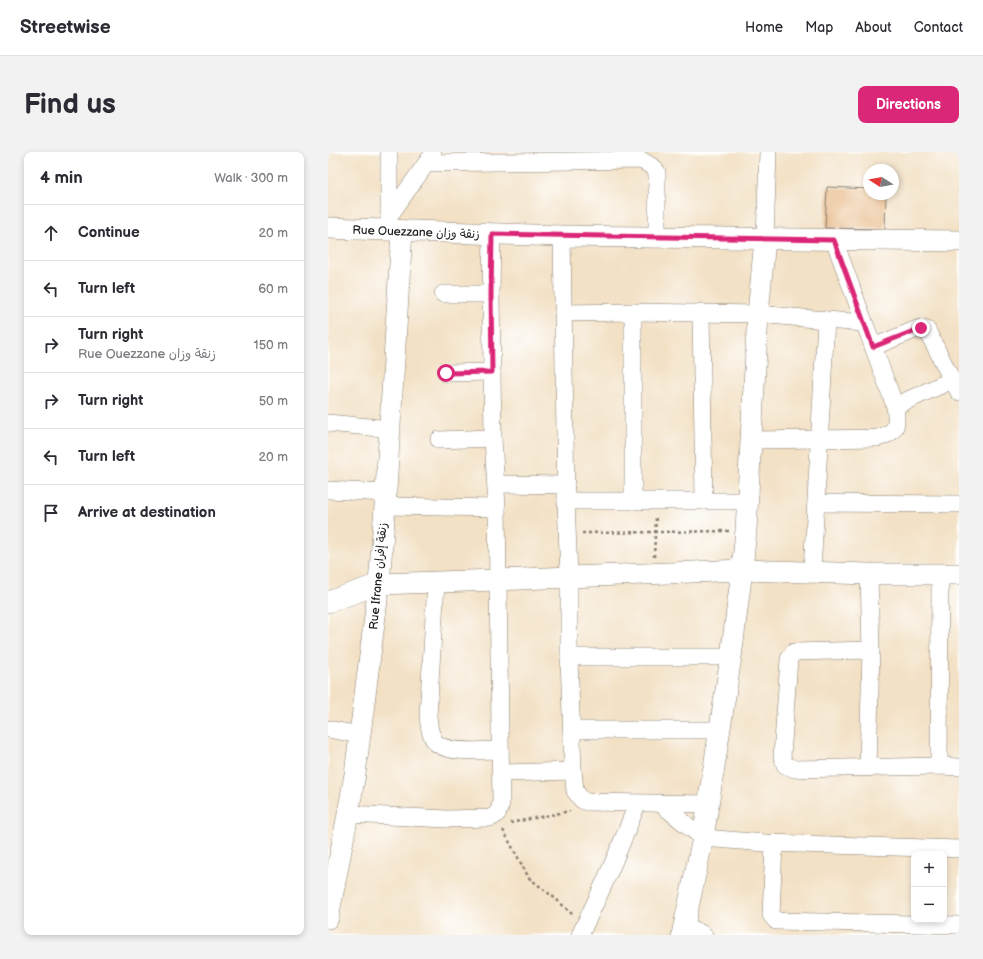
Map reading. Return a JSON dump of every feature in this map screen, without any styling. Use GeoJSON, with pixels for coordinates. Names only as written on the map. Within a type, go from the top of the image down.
{"type":"FeatureCollection","features":[{"type":"Feature","properties":{"kind":"street"},"geometry":{"type":"LineString","coordinates":[[389,152],[393,226]]}},
{"type":"Feature","properties":{"kind":"street"},"geometry":{"type":"LineString","coordinates":[[704,935],[684,930],[709,804],[731,657],[742,570],[752,440],[758,314],[765,239],[768,152]]}},
{"type":"Feature","properties":{"kind":"street"},"geometry":{"type":"LineString","coordinates":[[393,226],[431,158],[641,160],[653,167],[656,172],[657,237]]}},
{"type":"Feature","properties":{"kind":"street","name":"Rue Ouezzane زنقة وزان"},"geometry":{"type":"LineString","coordinates":[[328,228],[393,226],[492,234],[562,236],[959,241]]}},
{"type":"Feature","properties":{"kind":"street","name":"Rue Ifrane زنقة إفران"},"geometry":{"type":"LineString","coordinates":[[328,918],[348,814],[360,735],[378,584],[390,429],[393,226]]}},
{"type":"Feature","properties":{"kind":"street"},"geometry":{"type":"LineString","coordinates":[[348,814],[447,819],[490,818],[498,820],[501,803],[501,773],[497,508],[493,438],[491,294],[492,234]]}},
{"type":"Feature","properties":{"kind":"street"},"geometry":{"type":"LineString","coordinates":[[562,236],[566,493],[570,576],[569,657],[573,771],[576,791],[582,800],[592,802],[637,804],[709,804]]}},
{"type":"Feature","properties":{"kind":"street"},"geometry":{"type":"LineString","coordinates":[[752,440],[877,438],[888,435],[895,428],[898,421],[895,406],[834,240]]}},
{"type":"Feature","properties":{"kind":"street"},"geometry":{"type":"LineString","coordinates":[[443,294],[491,294]]}},
{"type":"Feature","properties":{"kind":"street"},"geometry":{"type":"LineString","coordinates":[[633,312],[633,501]]}},
{"type":"Feature","properties":{"kind":"street"},"geometry":{"type":"LineString","coordinates":[[563,313],[701,312],[758,314],[864,322]]}},
{"type":"Feature","properties":{"kind":"street"},"geometry":{"type":"LineString","coordinates":[[701,312],[704,501]]}},
{"type":"Feature","properties":{"kind":"street"},"geometry":{"type":"LineString","coordinates":[[812,572],[826,320]]}},
{"type":"Feature","properties":{"kind":"street"},"geometry":{"type":"LineString","coordinates":[[873,347],[917,329],[927,330],[954,377],[895,406]]}},
{"type":"Feature","properties":{"kind":"street"},"geometry":{"type":"LineString","coordinates":[[446,373],[492,372]]}},
{"type":"Feature","properties":{"kind":"street"},"geometry":{"type":"LineString","coordinates":[[328,423],[390,429]]}},
{"type":"Feature","properties":{"kind":"street"},"geometry":{"type":"LineString","coordinates":[[439,440],[493,438]]}},
{"type":"Feature","properties":{"kind":"street"},"geometry":{"type":"LineString","coordinates":[[496,484],[633,501],[748,501]]}},
{"type":"Feature","properties":{"kind":"street"},"geometry":{"type":"LineString","coordinates":[[328,490],[385,500],[497,508]]}},
{"type":"Feature","properties":{"kind":"street"},"geometry":{"type":"LineString","coordinates":[[816,503],[959,504]]}},
{"type":"Feature","properties":{"kind":"street"},"geometry":{"type":"LineString","coordinates":[[328,602],[378,584],[436,583],[570,576],[742,570],[869,574],[950,574],[938,766]]}},
{"type":"Feature","properties":{"kind":"street"},"geometry":{"type":"LineString","coordinates":[[868,768],[871,650],[869,574]]}},
{"type":"Feature","properties":{"kind":"street"},"geometry":{"type":"LineString","coordinates":[[436,583],[428,716],[430,732],[434,741],[445,748],[454,750],[500,750]]}},
{"type":"Feature","properties":{"kind":"street"},"geometry":{"type":"LineString","coordinates":[[871,650],[794,652],[789,659],[782,756],[785,765],[795,769],[938,766],[959,767]]}},
{"type":"Feature","properties":{"kind":"street"},"geometry":{"type":"LineString","coordinates":[[569,657],[731,657]]}},
{"type":"Feature","properties":{"kind":"street"},"geometry":{"type":"LineString","coordinates":[[328,729],[360,735]]}},
{"type":"Feature","properties":{"kind":"street"},"geometry":{"type":"LineString","coordinates":[[572,730],[720,730]]}},
{"type":"Feature","properties":{"kind":"street"},"geometry":{"type":"LineString","coordinates":[[501,773],[573,771]]}},
{"type":"Feature","properties":{"kind":"street"},"geometry":{"type":"LineString","coordinates":[[581,932],[619,852],[637,804]]}},
{"type":"Feature","properties":{"kind":"street"},"geometry":{"type":"LineString","coordinates":[[661,804],[703,838],[774,843],[959,849]]}},
{"type":"Feature","properties":{"kind":"street"},"geometry":{"type":"LineString","coordinates":[[774,843],[771,915],[776,921],[959,925]]}},
{"type":"Feature","properties":{"kind":"path"},"geometry":{"type":"LineString","coordinates":[[653,574],[656,501]]}},
{"type":"Feature","properties":{"kind":"path"},"geometry":{"type":"LineString","coordinates":[[567,534],[746,530]]}},
{"type":"Feature","properties":{"kind":"path"},"geometry":{"type":"LineString","coordinates":[[581,932],[571,911],[529,878],[498,820],[542,817],[571,811],[577,808],[582,800]]}},
{"type":"Feature","properties":{"kind":"building"},"geometry":{"type":"Polygon","coordinates":[[[827,187],[863,189],[863,200],[886,200],[885,229],[825,228],[827,187]]]}},
{"type":"Feature","properties":{"kind":"route"},"geometry":{"type":"LineString","coordinates":[[446,373],[492,372],[492,234],[834,240],[873,347],[921,328]]}}]}
